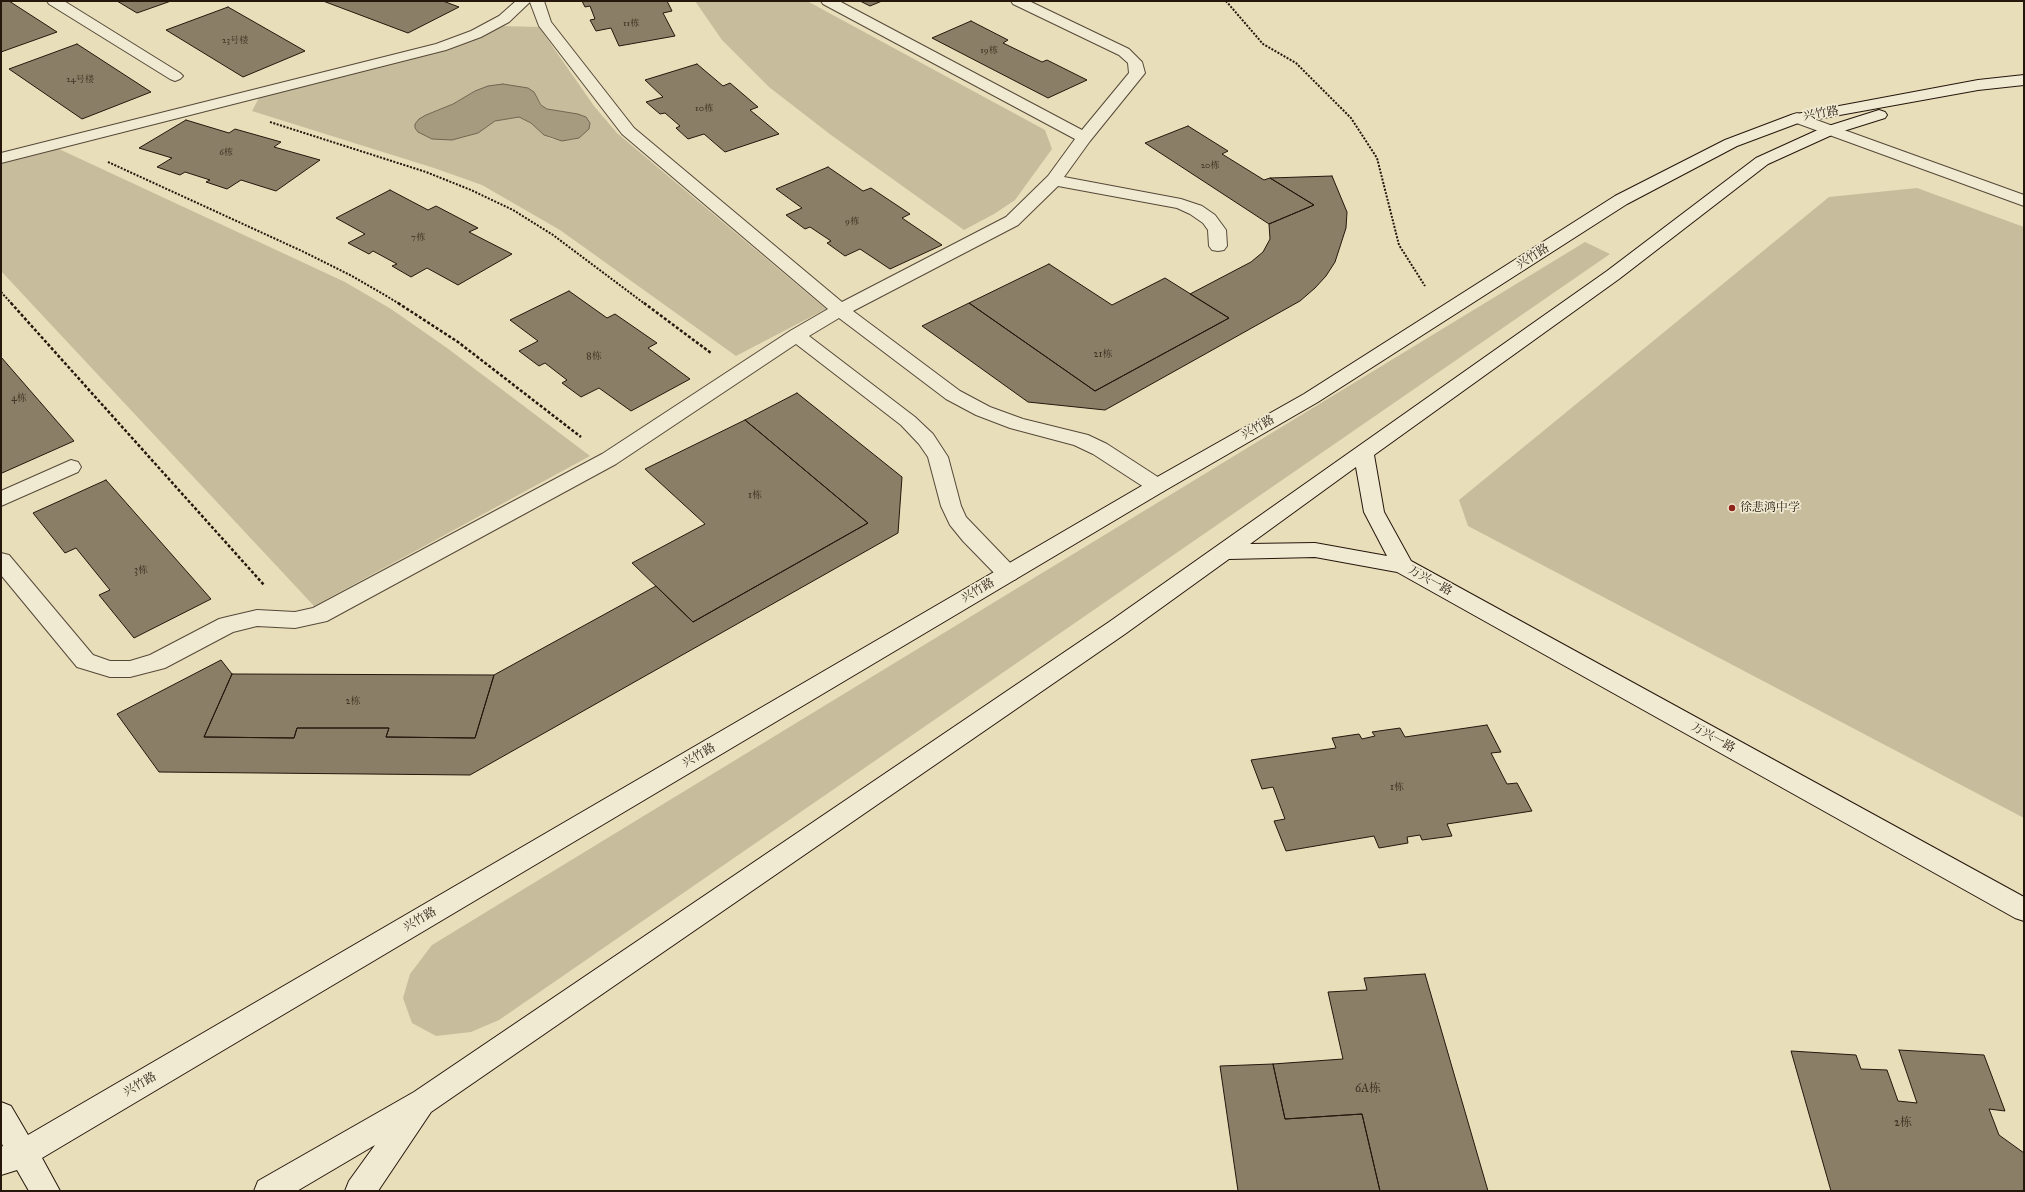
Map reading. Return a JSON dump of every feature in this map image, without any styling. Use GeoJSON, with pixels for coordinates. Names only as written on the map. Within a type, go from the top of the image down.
{"type":"FeatureCollection","features":[{"type":"Feature","properties":{"kind":"street"},"geometry":{"type":"LineString","coordinates":[[54,1],[175,76]]}},
{"type":"Feature","properties":{"kind":"street"},"geometry":{"type":"LineString","coordinates":[[1,158],[441,47],[476,34],[504,19],[524,1]]}},
{"type":"Feature","properties":{"kind":"street"},"geometry":{"type":"LineString","coordinates":[[537,1],[544,23],[628,131],[840,310],[953,395],[983,411],[1016,424],[1080,440],[1100,449],[1157,486]]}},
{"type":"Feature","properties":{"kind":"street"},"geometry":{"type":"LineString","coordinates":[[828,1],[1084,138]]}},
{"type":"Feature","properties":{"kind":"street"},"geometry":{"type":"LineString","coordinates":[[1,560],[85,661],[110,669],[130,669],[157,662],[227,626],[257,618],[295,620],[318,615],[609,459],[797,335],[840,310],[1012,221],[1054,180],[1084,138],[1137,73],[1135,62],[1124,52],[1018,1]]}},
{"type":"Feature","properties":{"kind":"street","name":"兴竹路"},"geometry":{"type":"LineString","coordinates":[[12,1158],[1157,486],[1311,398],[1621,200],[1731,143],[1797,118],[1978,85],[2024,80]]}},
{"type":"Feature","properties":{"kind":"street","name":"兴竹路"},"geometry":{"type":"LineString","coordinates":[[269,1191],[424,1101],[1117,628],[1613,275],[1762,162],[1828,131],[1978,85]]}},
{"type":"Feature","properties":{"kind":"street"},"geometry":{"type":"LineString","coordinates":[[1797,118],[1828,131],[2024,201]]}},
{"type":"Feature","properties":{"kind":"street"},"geometry":{"type":"LineString","coordinates":[[1054,180],[1181,204],[1196,210],[1209,219],[1217,230],[1218,246]]}},
{"type":"Feature","properties":{"kind":"street"},"geometry":{"type":"LineString","coordinates":[[797,335],[908,421],[926,438],[938,457],[951,506],[957,520],[970,536],[1008,574]]}},
{"type":"Feature","properties":{"kind":"street"},"geometry":{"type":"LineString","coordinates":[[1364,452],[1374,512],[1403,566]]}},
{"type":"Feature","properties":{"kind":"street"},"geometry":{"type":"LineString","coordinates":[[1,499],[71,467]]}},
{"type":"Feature","properties":{"kind":"street"},"geometry":{"type":"LineString","coordinates":[[1224,552],[1315,550],[1403,566]]}},
{"type":"Feature","properties":{"kind":"street","name":"万兴一路"},"geometry":{"type":"LineString","coordinates":[[1403,566],[2024,910]]}},
{"type":"Feature","properties":{"kind":"street"},"geometry":{"type":"LineString","coordinates":[[360,1191],[424,1101]]}},
{"type":"Feature","properties":{"kind":"street"},"geometry":{"type":"LineString","coordinates":[[1,1115],[12,1158],[45,1191]]}},
{"type":"Feature","properties":{"kind":"path"},"geometry":{"type":"LineString","coordinates":[[1226,1],[1262,44],[1296,63],[1351,118],[1377,158],[1399,245],[1443,314]]}},
{"type":"Feature","properties":{"kind":"path"},"geometry":{"type":"LineString","coordinates":[[215,104],[426,172],[471,190],[513,210],[553,235],[739,374]]}},
{"type":"Feature","properties":{"kind":"path"},"geometry":{"type":"LineString","coordinates":[[64,142],[304,252],[352,276],[403,306],[458,342],[609,459]]}},
{"type":"Feature","properties":{"kind":"path"},"geometry":{"type":"LineString","coordinates":[[1,292],[295,620]]}},
{"type":"Feature","properties":{"kind":"shaded area"},"geometry":{"type":"Polygon","coordinates":[[[695,1],[807,1],[1045,130],[1052,149],[1015,200],[994,214],[964,230],[831,135],[769,87],[722,40],[695,1]]]}},
{"type":"Feature","properties":{"kind":"shaded area"},"geometry":{"type":"Polygon","coordinates":[[[501,26],[539,27],[594,106],[617,133],[826,309],[736,356],[560,230],[482,185],[434,168],[252,111],[260,96],[501,26]],[[475,91],[453,104],[426,115],[432,139],[461,138],[477,133],[495,121],[519,117],[531,123],[544,135],[552,139],[572,140],[590,123],[586,117],[578,114],[547,109],[542,105],[534,92],[475,91]]]}},
{"type":"Feature","properties":{"kind":"shaded area"},"geometry":{"type":"Polygon","coordinates":[[[503,84],[528,88],[534,92],[541,105],[547,109],[578,114],[586,117],[590,123],[589,129],[579,138],[562,141],[544,135],[531,123],[519,117],[495,121],[478,133],[452,140],[432,139],[418,132],[415,128],[415,124],[419,119],[426,115],[453,104],[475,91],[488,86],[503,84]]]}},
{"type":"Feature","properties":{"kind":"shaded area"},"geometry":{"type":"Polygon","coordinates":[[[59,149],[345,282],[391,309],[447,348],[590,456],[314,606],[1,271],[1,163],[59,149]]]}},
{"type":"Feature","properties":{"kind":"shaded area","name":"徐悲鸿中学"},"geometry":{"type":"Polygon","coordinates":[[[1917,188],[2024,227],[2024,818],[1468,526],[1459,500],[1829,197],[1917,188]]]}},
{"type":"Feature","properties":{"kind":"shaded area"},"geometry":{"type":"Polygon","coordinates":[[[1585,242],[1610,254],[499,1020],[471,1032],[436,1036],[412,1023],[403,998],[410,974],[432,945],[1585,242]]]}},
{"type":"Feature","properties":{"kind":"building"},"geometry":{"type":"Polygon","coordinates":[[[1,1],[9,1],[57,32],[1,52],[1,1]]]}},
{"type":"Feature","properties":{"kind":"building"},"geometry":{"type":"Polygon","coordinates":[[[117,1],[171,1],[137,13],[117,1]]]}},
{"type":"Feature","properties":{"kind":"building"},"geometry":{"type":"Polygon","coordinates":[[[323,1],[443,1],[459,7],[408,33],[323,1]]]}},
{"type":"Feature","properties":{"kind":"building"},"geometry":{"type":"Polygon","coordinates":[[[582,1],[667,1],[672,11],[663,13],[675,36],[619,46],[611,28],[596,31],[590,20],[595,19],[590,6],[585,7],[582,1]]]}},
{"type":"Feature","properties":{"kind":"building"},"geometry":{"type":"Polygon","coordinates":[[[860,1],[882,1],[870,6],[860,1]]]}},
{"type":"Feature","properties":{"kind":"building"},"geometry":{"type":"Polygon","coordinates":[[[228,7],[305,51],[243,77],[166,30],[228,7]]]}},
{"type":"Feature","properties":{"kind":"building"},"geometry":{"type":"Polygon","coordinates":[[[971,21],[1008,40],[1003,43],[1042,62],[1047,60],[1087,80],[1048,98],[932,38],[971,21]]]}},
{"type":"Feature","properties":{"kind":"building"},"geometry":{"type":"Polygon","coordinates":[[[77,44],[151,92],[82,119],[9,69],[77,44]]]}},
{"type":"Feature","properties":{"kind":"building"},"geometry":{"type":"Polygon","coordinates":[[[697,64],[723,86],[730,83],[758,107],[750,110],[779,134],[725,152],[704,134],[688,139],[676,128],[680,126],[665,113],[660,114],[646,102],[663,97],[645,80],[697,64]]]}},
{"type":"Feature","properties":{"kind":"building"},"geometry":{"type":"Polygon","coordinates":[[[186,120],[229,133],[235,129],[281,142],[274,147],[320,160],[276,191],[241,180],[227,189],[206,182],[210,180],[185,172],[180,175],[157,167],[172,158],[139,148],[186,120]]]}},
{"type":"Feature","properties":{"kind":"building"},"geometry":{"type":"Polygon","coordinates":[[[1188,126],[1228,151],[1222,154],[1264,180],[1270,178],[1314,205],[1269,224],[1145,143],[1188,126]]]}},
{"type":"Feature","properties":{"kind":"building"},"geometry":{"type":"Polygon","coordinates":[[[828,167],[863,191],[871,188],[910,214],[902,218],[942,245],[890,269],[860,249],[845,256],[827,243],[831,241],[810,227],[805,229],[786,215],[802,208],[776,189],[828,167]]]}},
{"type":"Feature","properties":{"kind":"building"},"geometry":{"type":"Polygon","coordinates":[[[1332,176],[1347,212],[1346,228],[1335,262],[1326,276],[1315,288],[1300,301],[1105,410],[1028,402],[922,326],[969,303],[1095,391],[1229,318],[1190,294],[1251,262],[1263,252],[1270,239],[1269,224],[1314,205],[1270,178],[1332,176]]]}},
{"type":"Feature","properties":{"kind":"building"},"geometry":{"type":"Polygon","coordinates":[[[390,190],[428,210],[436,206],[478,228],[469,232],[512,254],[458,285],[427,268],[411,277],[392,266],[397,264],[373,251],[369,254],[348,243],[365,234],[336,218],[390,190]]]}},
{"type":"Feature","properties":{"kind":"building"},"geometry":{"type":"Polygon","coordinates":[[[1049,264],[1112,305],[1165,278],[1229,318],[1095,391],[969,303],[1049,264]]]}},
{"type":"Feature","properties":{"kind":"building"},"geometry":{"type":"Polygon","coordinates":[[[569,291],[607,318],[615,314],[657,343],[648,348],[690,379],[631,411],[599,388],[581,397],[562,383],[567,380],[545,363],[539,366],[519,351],[538,341],[510,320],[569,291]]]}},
{"type":"Feature","properties":{"kind":"building"},"geometry":{"type":"Polygon","coordinates":[[[1,357],[74,441],[2,473],[1,472],[1,357]]]}},
{"type":"Feature","properties":{"kind":"building"},"geometry":{"type":"Polygon","coordinates":[[[797,393],[902,477],[898,533],[470,775],[159,772],[117,714],[221,660],[232,674],[204,737],[294,738],[297,728],[389,728],[386,737],[475,738],[494,675],[656,586],[693,622],[868,523],[745,420],[797,393]]]}},
{"type":"Feature","properties":{"kind":"building"},"geometry":{"type":"Polygon","coordinates":[[[745,420],[868,523],[693,622],[632,563],[705,524],[645,469],[745,420]]]}},
{"type":"Feature","properties":{"kind":"building"},"geometry":{"type":"Polygon","coordinates":[[[106,480],[211,599],[134,638],[99,595],[110,590],[76,548],[65,553],[33,513],[106,480]]]}},
{"type":"Feature","properties":{"kind":"building"},"geometry":{"type":"Polygon","coordinates":[[[232,674],[494,675],[475,738],[386,737],[389,728],[297,728],[294,738],[204,737],[232,674]]]}},
{"type":"Feature","properties":{"kind":"building"},"geometry":{"type":"Polygon","coordinates":[[[1487,725],[1501,752],[1491,753],[1507,784],[1517,783],[1532,811],[1447,824],[1452,836],[1422,840],[1420,835],[1407,837],[1408,843],[1379,848],[1374,836],[1286,851],[1274,821],[1285,819],[1273,787],[1262,789],[1251,760],[1336,748],[1332,738],[1359,734],[1362,739],[1375,736],[1372,732],[1400,728],[1405,737],[1487,725]]]}},
{"type":"Feature","properties":{"kind":"building"},"geometry":{"type":"Polygon","coordinates":[[[1425,974],[1488,1191],[1380,1191],[1362,1114],[1285,1119],[1273,1064],[1343,1059],[1328,992],[1367,990],[1364,978],[1425,974]]]}},
{"type":"Feature","properties":{"kind":"building"},"geometry":{"type":"Polygon","coordinates":[[[1899,1050],[1984,1055],[2005,1111],[1989,1109],[1999,1135],[2024,1153],[2024,1191],[1831,1191],[1791,1051],[1856,1055],[1861,1069],[1887,1070],[1898,1101],[1917,1103],[1899,1050]]]}},
{"type":"Feature","properties":{"kind":"building"},"geometry":{"type":"Polygon","coordinates":[[[1273,1064],[1285,1119],[1362,1114],[1380,1191],[1238,1191],[1220,1066],[1273,1064]]]}},
{"type":"Feature","properties":{"kind":"place","name":"徐悲鸿中学"},"geometry":{"type":"Point","coordinates":[1732,508]}}]}
